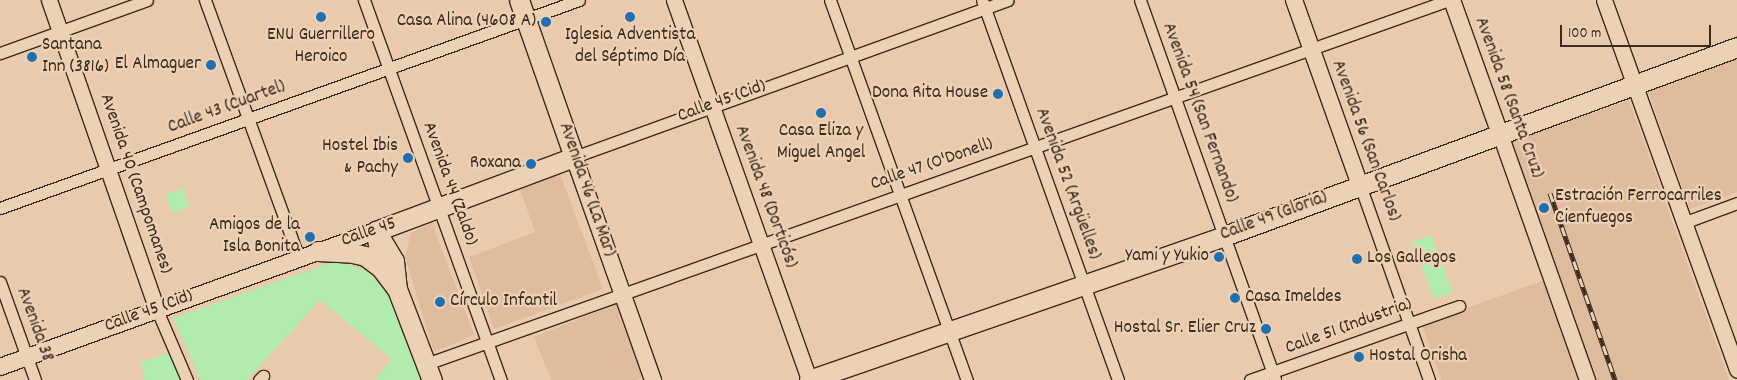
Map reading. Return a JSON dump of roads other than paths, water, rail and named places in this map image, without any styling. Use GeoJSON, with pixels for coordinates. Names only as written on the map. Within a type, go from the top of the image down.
{"type":"FeatureCollection","features":[{"type":"Feature","properties":{"kind":"main road","name":"Avenida 46 (La Mar)"},"geometry":{"type":"LineString","coordinates":[[519,0],[653,380]]}},
{"type":"Feature","properties":{"kind":"main road","name":"Avenida 56 (San Carlos)"},"geometry":{"type":"LineString","coordinates":[[1294,0],[1360,185]]}},
{"type":"Feature","properties":{"kind":"main road","name":"Avenida 58 (Santa Cruz)"},"geometry":{"type":"LineString","coordinates":[[1450,0],[1500,134]]}},
{"type":"Feature","properties":{"kind":"main road","name":"Calle 49 (Gloria)"},"geometry":{"type":"LineString","coordinates":[[809,380],[1224,236],[1737,47]]}},
{"type":"Feature","properties":{"kind":"main road","name":"Calle 45 (Cid)"},"geometry":{"type":"LineString","coordinates":[[440,208],[574,157]]}},
{"type":"Feature","properties":{"kind":"main road","name":"Calle 45"},"geometry":{"type":"LineString","coordinates":[[298,258],[440,208]]}},
{"type":"Feature","properties":{"kind":"main road"},"geometry":{"type":"LineString","coordinates":[[387,264],[402,233],[415,217]]}},
{"type":"Feature","properties":{"kind":"main road"},"geometry":{"type":"LineString","coordinates":[[376,231],[429,372]]}},
{"type":"Feature","properties":{"kind":"main road"},"geometry":{"type":"LineString","coordinates":[[318,251],[353,253],[387,264]]}},
{"type":"Feature","properties":{"kind":"main road","name":"Calle 45 (Cid)"},"geometry":{"type":"LineString","coordinates":[[0,366],[298,258]]}},
{"type":"Feature","properties":{"kind":"street","name":"Avenida 40 (Campomanes)"},"geometry":{"type":"LineString","coordinates":[[49,0],[157,310],[187,380]]}},
{"type":"Feature","properties":{"kind":"street"},"geometry":{"type":"LineString","coordinates":[[0,54],[147,0]]}},
{"type":"Feature","properties":{"kind":"street"},"geometry":{"type":"LineString","coordinates":[[205,0],[298,258]]}},
{"type":"Feature","properties":{"kind":"street","name":"Avenida 44 (Zaldo)"},"geometry":{"type":"LineString","coordinates":[[364,0],[501,380]]}},
{"type":"Feature","properties":{"kind":"street","name":"Calle 43 (Cuartel)"},"geometry":{"type":"LineString","coordinates":[[0,208],[579,0]]}},
{"type":"Feature","properties":{"kind":"street","name":"Avenida 48 (Dorticós)"},"geometry":{"type":"LineString","coordinates":[[674,0],[809,380]]}},
{"type":"Feature","properties":{"kind":"street"},"geometry":{"type":"LineString","coordinates":[[830,0],[967,380]]}},
{"type":"Feature","properties":{"kind":"street","name":"Calle 45 (Cid)"},"geometry":{"type":"LineString","coordinates":[[574,157],[711,105],[850,56],[984,4],[1007,0]]}},
{"type":"Feature","properties":{"kind":"street","name":"Avenida 54 (San Fernando)"},"geometry":{"type":"LineString","coordinates":[[1140,0],[1274,376]]}},
{"type":"Feature","properties":{"kind":"street","name":"Calle 47 (O'Donell)"},"geometry":{"type":"LineString","coordinates":[[429,372],[487,340],[900,194],[1036,149],[1450,0]]}},
{"type":"Feature","properties":{"kind":"street"},"geometry":{"type":"LineString","coordinates":[[1604,0],[1683,223],[1736,362]]}},
{"type":"Feature","properties":{"kind":"street","name":"Avenida 52 (Argüelles)"},"geometry":{"type":"LineString","coordinates":[[984,4],[1118,380]]}},
{"type":"Feature","properties":{"kind":"street","name":"Avenida 58 (Santa Cruz)"},"geometry":{"type":"LineString","coordinates":[[1500,134],[1587,380]]}},
{"type":"Feature","properties":{"kind":"street","name":"Avenida 56 (San Carlos)"},"geometry":{"type":"LineString","coordinates":[[1360,185],[1429,380]]}},
{"type":"Feature","properties":{"kind":"street"},"geometry":{"type":"LineString","coordinates":[[1683,223],[1737,204]]}},
{"type":"Feature","properties":{"kind":"street","name":"Avenida 38"},"geometry":{"type":"LineString","coordinates":[[0,282],[35,380]]}},
{"type":"Feature","properties":{"kind":"street","name":"Calle 51 (Industria)"},"geometry":{"type":"LineString","coordinates":[[1250,380],[1274,376],[1458,306]]}},
{"type":"Feature","properties":{"kind":"railway"},"geometry":{"type":"LineString","coordinates":[[1550,193],[1615,380]]}},
{"type":"Feature","properties":{"kind":"place","name":"ENU Guerrillero Heroico"},"geometry":{"type":"Point","coordinates":[321,17]}},
{"type":"Feature","properties":{"kind":"place","name":"Iglesia Adventista del Séptimo Día"},"geometry":{"type":"Point","coordinates":[630,17]}},
{"type":"Feature","properties":{"kind":"place","name":"Casa Alina (4608 A)"},"geometry":{"type":"Point","coordinates":[546,22]}},
{"type":"Feature","properties":{"kind":"place","name":"Santana Inn (3816)"},"geometry":{"type":"Point","coordinates":[32,57]}},
{"type":"Feature","properties":{"kind":"place","name":"El Almaguer"},"geometry":{"type":"Point","coordinates":[211,65]}},
{"type":"Feature","properties":{"kind":"place","name":"Dona Rita House"},"geometry":{"type":"Point","coordinates":[998,94]}},
{"type":"Feature","properties":{"kind":"place","name":"Casa Eliza y Miguel Angel"},"geometry":{"type":"Point","coordinates":[821,113]}},
{"type":"Feature","properties":{"kind":"place","name":"Hostel Ibis & Pachy"},"geometry":{"type":"Point","coordinates":[408,158]}},
{"type":"Feature","properties":{"kind":"place","name":"Roxana"},"geometry":{"type":"Point","coordinates":[531,164]}},
{"type":"Feature","properties":{"kind":"place","name":"Estración Ferrocarriles Cienfuegos"},"geometry":{"type":"Point","coordinates":[1544,208]}},
{"type":"Feature","properties":{"kind":"place","name":"Amigos de la Isla Bonita"},"geometry":{"type":"Point","coordinates":[310,237]}},
{"type":"Feature","properties":{"kind":"place","name":"Yami y Yukio"},"geometry":{"type":"Point","coordinates":[1219,257]}},
{"type":"Feature","properties":{"kind":"place","name":"Los Gallegos"},"geometry":{"type":"Point","coordinates":[1357,259]}},
{"type":"Feature","properties":{"kind":"place","name":"Casa Imeldes"},"geometry":{"type":"Point","coordinates":[1235,298]}},
{"type":"Feature","properties":{"kind":"place","name":"Círculo Infantil"},"geometry":{"type":"Point","coordinates":[440,302]}},
{"type":"Feature","properties":{"kind":"place","name":"Hostal Sr. Elier Cruz"},"geometry":{"type":"Point","coordinates":[1266,329]}},
{"type":"Feature","properties":{"kind":"place","name":"Hostal Orisha"},"geometry":{"type":"Point","coordinates":[1359,357]}}]}
